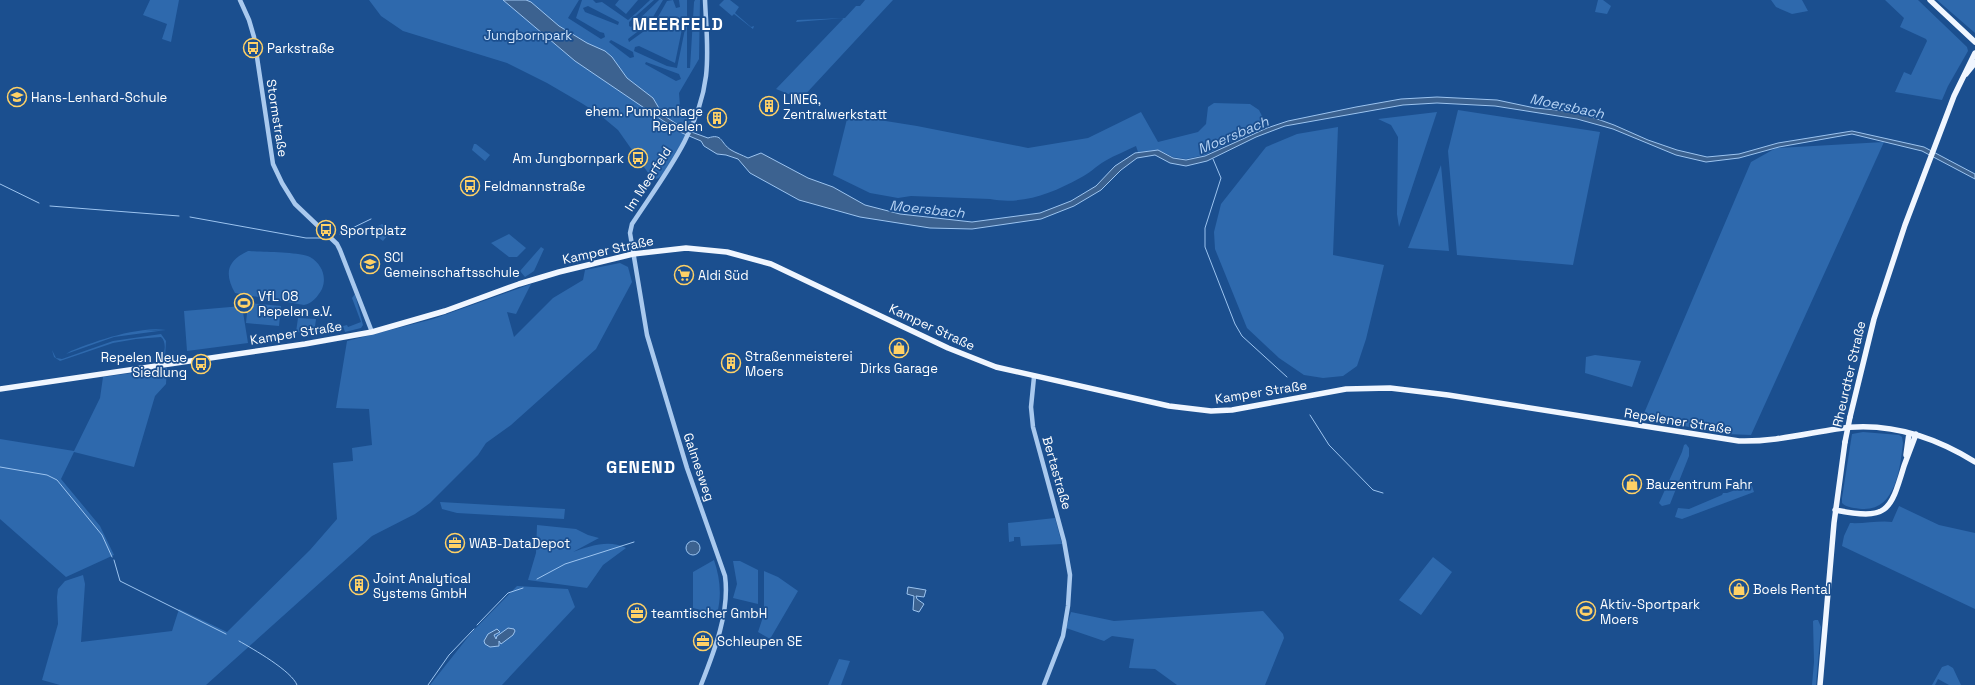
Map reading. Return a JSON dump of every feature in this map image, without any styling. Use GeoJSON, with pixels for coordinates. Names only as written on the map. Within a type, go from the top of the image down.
{"type":"FeatureCollection","features":[{"type":"Feature","properties":{"kind":"main road"},"geometry":{"type":"LineString","coordinates":[[1930,0],[1975,42]]}},
{"type":"Feature","properties":{"kind":"main road","name":"Rheurdter Straße"},"geometry":{"type":"LineString","coordinates":[[1820,685],[1835,510],[1850,417],[1874,320],[1936,142],[1960,82],[1975,53]]}},
{"type":"Feature","properties":{"kind":"main road","name":"Rheurdter Straße"},"geometry":{"type":"LineString","coordinates":[[1960,82],[1975,63]]}},
{"type":"Feature","properties":{"kind":"main road","name":"Kamper Straße"},"geometry":{"type":"LineString","coordinates":[[0,389],[305,344],[372,332],[445,311],[538,278],[633,254],[686,248],[727,252],[758,259],[796,274],[966,356],[1034,377],[1169,406],[1211,411],[1255,406],[1330,391],[1371,387]]}},
{"type":"Feature","properties":{"kind":"main road","name":"Repelener Straße"},"geometry":{"type":"LineString","coordinates":[[1371,387],[1448,395],[1739,441],[1787,438],[1859,427],[1885,428],[1912,433],[1943,443],[1975,462]]}},
{"type":"Feature","properties":{"kind":"main road"},"geometry":{"type":"LineString","coordinates":[[1835,510],[1856,514],[1872,513],[1883,510],[1895,498],[1912,433]]}},
{"type":"Feature","properties":{"kind":"street","name":"Stormstraße"},"geometry":{"type":"LineString","coordinates":[[240,0],[249,20],[254,37],[273,164],[282,183],[295,204],[337,244],[372,332]]}},
{"type":"Feature","properties":{"kind":"street","name":"Im Meerfeld"},"geometry":{"type":"LineString","coordinates":[[633,254],[630,238],[631,227],[686,138],[702,100],[706,76],[705,0]]}},
{"type":"Feature","properties":{"kind":"street","name":"Galmesweg"},"geometry":{"type":"LineString","coordinates":[[633,254],[644,320],[653,356],[687,468],[725,576],[726,590],[722,621],[701,685]]}},
{"type":"Feature","properties":{"kind":"street","name":"Bertastraße"},"geometry":{"type":"LineString","coordinates":[[1034,377],[1031,407],[1033,426],[1062,534],[1070,575],[1068,606],[1062,636],[1044,685]]}},
{"type":"Feature","properties":{"kind":"green space"},"geometry":{"type":"Polygon","coordinates":[[[150,0],[179,0],[171,42],[162,39],[167,24],[143,15],[150,0]]]}},
{"type":"Feature","properties":{"kind":"green space","name":"Jungbornpark"},"geometry":{"type":"Polygon","coordinates":[[[369,0],[579,0],[568,18],[601,39],[605,37],[604,33],[576,18],[582,0],[593,0],[596,3],[602,2],[628,20],[650,0],[654,0],[629,22],[629,26],[631,27],[659,0],[663,0],[650,22],[628,39],[629,42],[654,24],[667,1],[673,0],[676,8],[680,7],[679,0],[687,0],[687,68],[690,68],[694,2],[695,0],[700,0],[699,59],[679,93],[680,107],[695,115],[672,161],[661,176],[656,179],[651,177],[618,130],[600,115],[583,104],[547,83],[507,63],[403,31],[381,16],[369,0]],[[588,6],[583,8],[585,12],[618,25],[619,22],[588,6]],[[682,29],[675,63],[639,46],[635,47],[634,51],[667,66],[677,68],[685,29],[682,29]],[[611,40],[609,42],[630,58],[634,57],[633,52],[611,40]],[[646,62],[645,64],[676,81],[681,79],[679,74],[646,62]]]}},
{"type":"Feature","properties":{"kind":"green space"},"geometry":{"type":"Polygon","coordinates":[[[619,0],[638,0],[626,14],[615,5],[619,0]]]}},
{"type":"Feature","properties":{"kind":"green space"},"geometry":{"type":"Polygon","coordinates":[[[724,0],[730,0],[739,7],[735,13],[751,27],[754,26],[753,29],[734,14],[732,16],[719,5],[724,0]]]}},
{"type":"Feature","properties":{"kind":"green space"},"geometry":{"type":"Polygon","coordinates":[[[865,0],[893,0],[801,99],[776,89],[856,6],[860,6],[865,0]]]}},
{"type":"Feature","properties":{"kind":"green space"},"geometry":{"type":"Polygon","coordinates":[[[1598,0],[1603,0],[1611,6],[1607,14],[1595,12],[1598,0]]]}},
{"type":"Feature","properties":{"kind":"green space"},"geometry":{"type":"Polygon","coordinates":[[[1771,0],[1802,0],[1808,11],[1792,14],[1776,7],[1771,0]]]}},
{"type":"Feature","properties":{"kind":"green space"},"geometry":{"type":"Polygon","coordinates":[[[1885,0],[1918,0],[1967,47],[1968,51],[1948,86],[1942,100],[1895,92],[1904,72],[1911,75],[1927,41],[1926,39],[1900,27],[1904,18],[1885,0]]]}},
{"type":"Feature","properties":{"kind":"green space"},"geometry":{"type":"Polygon","coordinates":[[[1937,0],[1975,0],[1975,33],[1937,0]]]}},
{"type":"Feature","properties":{"kind":"green space"},"geometry":{"type":"Polygon","coordinates":[[[843,18],[796,22],[797,20],[843,18]]]}},
{"type":"Feature","properties":{"kind":"green space"},"geometry":{"type":"Polygon","coordinates":[[[1214,103],[1250,104],[1259,110],[1266,124],[1205,155],[1186,159],[1173,157],[1158,150],[1138,152],[1136,146],[1109,159],[1069,184],[1036,197],[1013,200],[911,196],[898,198],[870,193],[833,175],[848,115],[917,126],[1028,148],[1088,138],[1141,112],[1158,142],[1198,132],[1206,124],[1208,107],[1214,103]]]}},
{"type":"Feature","properties":{"kind":"green space"},"geometry":{"type":"Polygon","coordinates":[[[1458,110],[1600,132],[1573,265],[1457,255],[1448,151],[1458,110]]]}},
{"type":"Feature","properties":{"kind":"green space"},"geometry":{"type":"Polygon","coordinates":[[[1437,112],[1399,227],[1397,214],[1398,137],[1391,125],[1378,119],[1437,112]]]}},
{"type":"Feature","properties":{"kind":"green space"},"geometry":{"type":"Polygon","coordinates":[[[1338,127],[1333,255],[1384,265],[1366,339],[1357,366],[1343,376],[1323,378],[1304,375],[1279,358],[1247,328],[1215,249],[1214,232],[1221,204],[1266,147],[1297,134],[1338,127]]]}},
{"type":"Feature","properties":{"kind":"green space"},"geometry":{"type":"Polygon","coordinates":[[[1884,142],[1751,435],[1726,434],[1642,418],[1751,162],[1776,148],[1884,142]]]}},
{"type":"Feature","properties":{"kind":"green space"},"geometry":{"type":"Polygon","coordinates":[[[474,144],[490,155],[485,161],[472,150],[474,144]]]}},
{"type":"Feature","properties":{"kind":"green space"},"geometry":{"type":"Polygon","coordinates":[[[1441,165],[1449,251],[1408,248],[1441,165]]]}},
{"type":"Feature","properties":{"kind":"green space"},"geometry":{"type":"Polygon","coordinates":[[[382,224],[391,231],[383,241],[371,232],[382,225],[368,231],[382,224]]]}},
{"type":"Feature","properties":{"kind":"green space"},"geometry":{"type":"Polygon","coordinates":[[[509,234],[526,248],[517,257],[509,257],[491,243],[509,234]]]}},
{"type":"Feature","properties":{"kind":"green space"},"geometry":{"type":"Polygon","coordinates":[[[541,247],[544,249],[534,271],[525,277],[520,271],[541,247]]]}},
{"type":"Feature","properties":{"kind":"green space"},"geometry":{"type":"Polygon","coordinates":[[[248,251],[289,253],[310,257],[318,263],[324,275],[322,289],[317,297],[304,305],[235,293],[229,279],[230,268],[236,259],[248,251]]]}},
{"type":"Feature","properties":{"kind":"green space"},"geometry":{"type":"Polygon","coordinates":[[[620,263],[628,267],[632,282],[596,349],[511,425],[486,443],[478,455],[430,503],[415,514],[372,536],[206,685],[60,685],[42,680],[58,624],[58,589],[65,581],[83,575],[85,584],[81,642],[172,631],[179,609],[227,632],[310,550],[337,519],[333,463],[353,461],[352,448],[372,445],[369,409],[336,408],[347,341],[433,319],[531,284],[516,314],[507,312],[514,337],[553,298],[583,280],[585,270],[620,263]]]}},
{"type":"Feature","properties":{"kind":"green space"},"geometry":{"type":"Polygon","coordinates":[[[355,294],[363,325],[361,328],[345,332],[343,326],[347,325],[348,327],[361,322],[352,298],[355,294]]]}},
{"type":"Feature","properties":{"kind":"green space"},"geometry":{"type":"Polygon","coordinates":[[[248,303],[281,306],[279,326],[246,323],[248,303]]]}},
{"type":"Feature","properties":{"kind":"green space"},"geometry":{"type":"Polygon","coordinates":[[[242,306],[248,343],[187,351],[184,311],[242,306]]]}},
{"type":"Feature","properties":{"kind":"green space"},"geometry":{"type":"Polygon","coordinates":[[[298,318],[316,319],[314,334],[296,332],[298,318]]]}},
{"type":"Feature","properties":{"kind":"green space"},"geometry":{"type":"Polygon","coordinates":[[[153,329],[166,329],[145,331],[166,330],[114,337],[63,354],[88,344],[113,336],[153,329]]]}},
{"type":"Feature","properties":{"kind":"green space"},"geometry":{"type":"Polygon","coordinates":[[[161,334],[166,341],[165,357],[161,357],[164,353],[165,347],[164,341],[161,337],[113,343],[60,361],[54,357],[52,350],[56,358],[62,359],[113,341],[161,334]]]}},
{"type":"Feature","properties":{"kind":"green space"},"geometry":{"type":"Polygon","coordinates":[[[1595,355],[1641,361],[1632,387],[1585,373],[1586,357],[1595,355]]]}},
{"type":"Feature","properties":{"kind":"green space"},"geometry":{"type":"Polygon","coordinates":[[[167,368],[166,384],[155,396],[134,467],[74,452],[61,479],[100,526],[114,555],[66,577],[0,519],[0,439],[74,451],[100,398],[103,377],[167,368]]]}},
{"type":"Feature","properties":{"kind":"green space"},"geometry":{"type":"Polygon","coordinates":[[[1863,432],[1899,435],[1902,437],[1903,443],[1898,475],[1889,496],[1882,503],[1873,508],[1862,509],[1846,506],[1842,503],[1842,498],[1852,434],[1863,432]]]}},
{"type":"Feature","properties":{"kind":"green space"},"geometry":{"type":"Polygon","coordinates":[[[1686,444],[1689,448],[1689,456],[1670,504],[1662,506],[1659,503],[1684,445],[1686,444]]]}},
{"type":"Feature","properties":{"kind":"green space"},"geometry":{"type":"Polygon","coordinates":[[[1749,485],[1752,486],[1754,492],[1682,519],[1675,517],[1678,508],[1689,509],[1722,495],[1723,493],[1749,485]]]}},
{"type":"Feature","properties":{"kind":"green space"},"geometry":{"type":"Polygon","coordinates":[[[440,502],[565,509],[564,519],[457,513],[442,509],[440,502]]]}},
{"type":"Feature","properties":{"kind":"green space"},"geometry":{"type":"Polygon","coordinates":[[[1899,506],[1939,525],[1975,533],[1975,609],[1842,546],[1844,536],[1850,523],[1883,521],[1892,522],[1899,506]]]}},
{"type":"Feature","properties":{"kind":"green space"},"geometry":{"type":"Polygon","coordinates":[[[1055,518],[1062,544],[1021,546],[1020,537],[1014,537],[1014,541],[1009,542],[1008,523],[1055,518]]]}},
{"type":"Feature","properties":{"kind":"green space"},"geometry":{"type":"Polygon","coordinates":[[[537,525],[576,529],[588,535],[599,538],[573,552],[600,544],[620,545],[626,548],[603,565],[587,588],[528,580],[536,553],[537,525]]]}},
{"type":"Feature","properties":{"kind":"green space"},"geometry":{"type":"Polygon","coordinates":[[[1433,557],[1452,572],[1421,615],[1399,600],[1433,557]]]}},
{"type":"Feature","properties":{"kind":"green space"},"geometry":{"type":"Polygon","coordinates":[[[714,560],[720,587],[717,614],[693,608],[693,572],[714,560]]]}},
{"type":"Feature","properties":{"kind":"green space"},"geometry":{"type":"Polygon","coordinates":[[[733,561],[740,561],[758,570],[758,604],[733,598],[737,584],[733,561]]]}},
{"type":"Feature","properties":{"kind":"green space"},"geometry":{"type":"Polygon","coordinates":[[[764,571],[778,577],[798,591],[770,639],[758,632],[764,607],[764,571]]]}},
{"type":"Feature","properties":{"kind":"green space"},"geometry":{"type":"Polygon","coordinates":[[[517,586],[568,589],[575,607],[502,685],[430,685],[472,632],[517,586]]]}},
{"type":"Feature","properties":{"kind":"green space"},"geometry":{"type":"Polygon","coordinates":[[[1263,611],[1283,634],[1284,638],[1265,685],[1177,685],[1155,669],[1129,668],[1134,639],[1112,636],[1104,641],[1066,628],[1071,612],[1114,621],[1263,611]]]}},
{"type":"Feature","properties":{"kind":"green space"},"geometry":{"type":"Polygon","coordinates":[[[1818,620],[1821,627],[1816,685],[1812,685],[1814,662],[1813,621],[1818,620]]]}},
{"type":"Feature","properties":{"kind":"green space"},"geometry":{"type":"Polygon","coordinates":[[[839,659],[850,661],[841,685],[828,685],[839,659]]]}},
{"type":"Feature","properties":{"kind":"green space"},"geometry":{"type":"Polygon","coordinates":[[[1948,665],[1953,668],[1961,685],[1949,685],[1938,679],[1935,685],[1932,685],[1942,667],[1948,665]]]}},
{"type":"Feature","properties":{"kind":"shaded area","name":"Moersbach"},"geometry":{"type":"Polygon","coordinates":[[[503,0],[526,0],[531,2],[559,26],[587,43],[605,51],[612,57],[627,78],[653,98],[663,115],[686,130],[708,138],[719,138],[731,150],[748,158],[761,153],[808,178],[833,187],[865,205],[900,214],[972,222],[1040,213],[1071,201],[1096,186],[1115,166],[1135,153],[1158,150],[1173,158],[1186,160],[1205,156],[1267,128],[1288,121],[1401,99],[1437,97],[1497,100],[1535,108],[1578,112],[1614,125],[1648,140],[1677,150],[1707,157],[1739,154],[1778,143],[1852,131],[1924,147],[1975,174],[1975,179],[1922,151],[1852,134],[1779,147],[1739,158],[1706,162],[1676,155],[1613,129],[1577,119],[1495,106],[1437,103],[1403,105],[1285,126],[1256,137],[1207,161],[1186,166],[1170,163],[1155,155],[1137,158],[1121,170],[1101,190],[1074,206],[1041,219],[972,229],[930,228],[860,217],[799,200],[750,173],[738,159],[717,154],[704,146],[701,141],[682,133],[662,120],[575,61],[503,0]]]}},
{"type":"Feature","properties":{"kind":"shaded area"},"geometry":{"type":"Polygon","coordinates":[[[690,541],[696,541],[700,545],[700,551],[696,555],[690,555],[686,551],[686,545],[690,541]]]}},
{"type":"Feature","properties":{"kind":"shaded area"},"geometry":{"type":"Polygon","coordinates":[[[908,587],[926,590],[924,597],[916,596],[917,599],[924,604],[919,612],[913,610],[914,596],[907,594],[908,587]]]}},
{"type":"Feature","properties":{"kind":"shaded area"},"geometry":{"type":"Polygon","coordinates":[[[508,628],[514,629],[515,631],[513,635],[501,644],[499,641],[499,646],[490,647],[485,644],[484,641],[488,634],[497,629],[500,632],[494,635],[496,639],[497,636],[508,628]]]}},
{"type":"Feature","properties":{"kind":"waterway"},"geometry":{"type":"LineString","coordinates":[[1213,159],[1221,178],[1205,228],[1205,247],[1235,324],[1242,336],[1287,377]]}},
{"type":"Feature","properties":{"kind":"waterway"},"geometry":{"type":"LineString","coordinates":[[0,184],[39,203]]}},
{"type":"Feature","properties":{"kind":"waterway"},"geometry":{"type":"LineString","coordinates":[[50,206],[179,216]]}},
{"type":"Feature","properties":{"kind":"waterway"},"geometry":{"type":"LineString","coordinates":[[190,217],[306,238],[323,238]]}},
{"type":"Feature","properties":{"kind":"waterway"},"geometry":{"type":"LineString","coordinates":[[340,234],[371,219]]}},
{"type":"Feature","properties":{"kind":"waterway"},"geometry":{"type":"LineString","coordinates":[[1310,415],[1329,445],[1373,490],[1383,493]]}},
{"type":"Feature","properties":{"kind":"waterway"},"geometry":{"type":"LineString","coordinates":[[0,467],[47,475],[57,480],[102,535],[112,557]]}},
{"type":"Feature","properties":{"kind":"waterway"},"geometry":{"type":"LineString","coordinates":[[537,579],[565,564],[634,542]]}},
{"type":"Feature","properties":{"kind":"waterway"},"geometry":{"type":"LineString","coordinates":[[114,560],[120,581],[226,634]]}},
{"type":"Feature","properties":{"kind":"waterway"},"geometry":{"type":"LineString","coordinates":[[477,625],[508,593],[523,588]]}},
{"type":"Feature","properties":{"kind":"waterway"},"geometry":{"type":"LineString","coordinates":[[428,685],[449,655],[474,629]]}},
{"type":"Feature","properties":{"kind":"waterway"},"geometry":{"type":"LineString","coordinates":[[239,641],[288,673],[297,685]]}},
{"type":"Feature","properties":{"kind":"place","name":"Parkstraße"},"geometry":{"type":"Point","coordinates":[253,48]}},
{"type":"Feature","properties":{"kind":"place","name":"Hans-Lenhard-Schule"},"geometry":{"type":"Point","coordinates":[17,97]}},
{"type":"Feature","properties":{"kind":"place","name":"LINEG, Zentralwerkstatt"},"geometry":{"type":"Point","coordinates":[769,106]}},
{"type":"Feature","properties":{"kind":"place","name":"ehem. Pumpanlage Repelen"},"geometry":{"type":"Point","coordinates":[717,118]}},
{"type":"Feature","properties":{"kind":"place","name":"Am Jungbornpark"},"geometry":{"type":"Point","coordinates":[638,158]}},
{"type":"Feature","properties":{"kind":"place","name":"Feldmannstraße"},"geometry":{"type":"Point","coordinates":[470,186]}},
{"type":"Feature","properties":{"kind":"place","name":"Sportplatz"},"geometry":{"type":"Point","coordinates":[326,230]}},
{"type":"Feature","properties":{"kind":"place","name":"SCI Gemeinschaftsschule"},"geometry":{"type":"Point","coordinates":[370,264]}},
{"type":"Feature","properties":{"kind":"place","name":"Aldi Süd"},"geometry":{"type":"Point","coordinates":[684,275]}},
{"type":"Feature","properties":{"kind":"place","name":"VfL 08 Repelen e.V."},"geometry":{"type":"Point","coordinates":[244,303]}},
{"type":"Feature","properties":{"kind":"place","name":"Dirks Garage"},"geometry":{"type":"Point","coordinates":[899,348]}},
{"type":"Feature","properties":{"kind":"place","name":"Straßenmeisterei Moers"},"geometry":{"type":"Point","coordinates":[731,363]}},
{"type":"Feature","properties":{"kind":"place","name":"Repelen Neue Siedlung"},"geometry":{"type":"Point","coordinates":[201,364]}},
{"type":"Feature","properties":{"kind":"place","name":"Bauzentrum Fahr"},"geometry":{"type":"Point","coordinates":[1632,484]}},
{"type":"Feature","properties":{"kind":"place","name":"WAB-DataDepot"},"geometry":{"type":"Point","coordinates":[455,543]}},
{"type":"Feature","properties":{"kind":"place","name":"Joint Analytical Systems GmbH"},"geometry":{"type":"Point","coordinates":[359,585]}},
{"type":"Feature","properties":{"kind":"place","name":"Boels Rental"},"geometry":{"type":"Point","coordinates":[1739,589]}},
{"type":"Feature","properties":{"kind":"place","name":"Aktiv-Sportpark Moers"},"geometry":{"type":"Point","coordinates":[1586,611]}},
{"type":"Feature","properties":{"kind":"place","name":"teamtischer GmbH"},"geometry":{"type":"Point","coordinates":[637,613]}},
{"type":"Feature","properties":{"kind":"place","name":"Schleupen SE"},"geometry":{"type":"Point","coordinates":[703,641]}},
{"type":"Feature","properties":{"kind":"district","name":"MEERFELD"},"geometry":{"type":"Point","coordinates":[678,24]}},
{"type":"Feature","properties":{"kind":"district","name":"GENEND"},"geometry":{"type":"Point","coordinates":[641,467]}}]}
